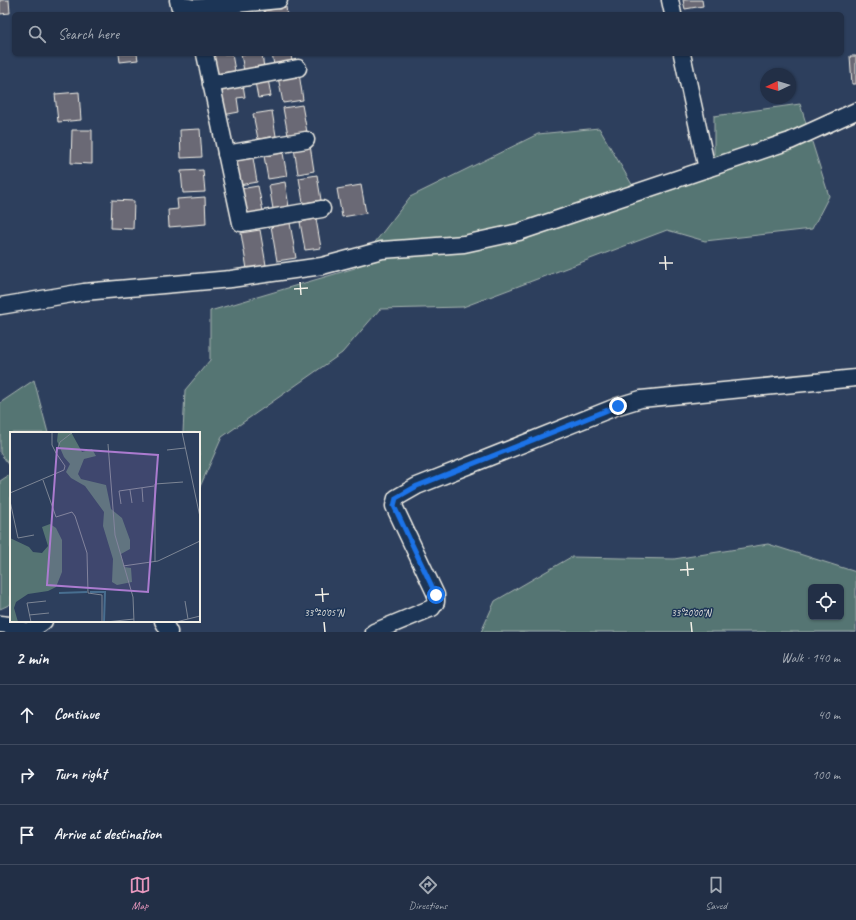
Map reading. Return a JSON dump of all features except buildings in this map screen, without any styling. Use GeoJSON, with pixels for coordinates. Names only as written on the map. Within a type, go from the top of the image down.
{"type":"FeatureCollection","features":[{"type":"Feature","properties":{"kind":"street"},"geometry":{"type":"LineString","coordinates":[[178,0],[179,5],[196,11],[279,0]]}},
{"type":"Feature","properties":{"kind":"street"},"geometry":{"type":"LineString","coordinates":[[670,0],[673,12]]}},
{"type":"Feature","properties":{"kind":"street"},"geometry":{"type":"LineString","coordinates":[[205,56],[241,223],[322,209]]}},
{"type":"Feature","properties":{"kind":"street"},"geometry":{"type":"LineString","coordinates":[[682,56],[707,169]]}},
{"type":"Feature","properties":{"kind":"street"},"geometry":{"type":"LineString","coordinates":[[211,84],[298,68]]}},
{"type":"Feature","properties":{"kind":"street"},"geometry":{"type":"LineString","coordinates":[[0,306],[84,292],[231,279],[322,266],[382,250],[464,244],[519,232],[790,141],[856,111]]}},
{"type":"Feature","properties":{"kind":"street"},"geometry":{"type":"LineString","coordinates":[[226,154],[306,140]]}},
{"type":"Feature","properties":{"kind":"street"},"geometry":{"type":"LineString","coordinates":[[374,632],[432,608],[436,602],[436,595],[394,506],[396,498],[417,486],[618,406],[641,399],[856,378]]}},
{"type":"Feature","properties":{"kind":"street"},"geometry":{"type":"LineString","coordinates":[[0,624],[10,625],[29,632],[43,622]]}},
{"type":"Feature","properties":{"kind":"street"},"geometry":{"type":"LineString","coordinates":[[164,622],[169,632]]}},
{"type":"Feature","properties":{"kind":"green space"},"geometry":{"type":"Polygon","coordinates":[[[800,104],[829,196],[812,229],[705,241],[667,230],[463,307],[380,309],[342,353],[222,437],[200,487],[200,432],[183,432],[185,390],[210,360],[210,311],[355,268],[410,197],[538,134],[599,128],[634,188],[714,160],[714,116],[800,104]]]}},
{"type":"Feature","properties":{"kind":"green space"},"geometry":{"type":"Polygon","coordinates":[[[34,380],[48,432],[10,432],[10,466],[0,453],[0,403],[34,380]]]}},
{"type":"Feature","properties":{"kind":"green space"},"geometry":{"type":"Polygon","coordinates":[[[10,475],[10,604],[0,609],[0,481],[10,475]]]}},
{"type":"Feature","properties":{"kind":"green space"},"geometry":{"type":"Polygon","coordinates":[[[768,544],[856,572],[856,632],[481,632],[495,601],[571,557],[674,559],[768,544]]]}},
{"type":"Feature","properties":{"kind":"route"},"geometry":{"type":"LineString","coordinates":[[436,595],[394,506],[396,498],[417,486],[618,406]]}}]}
